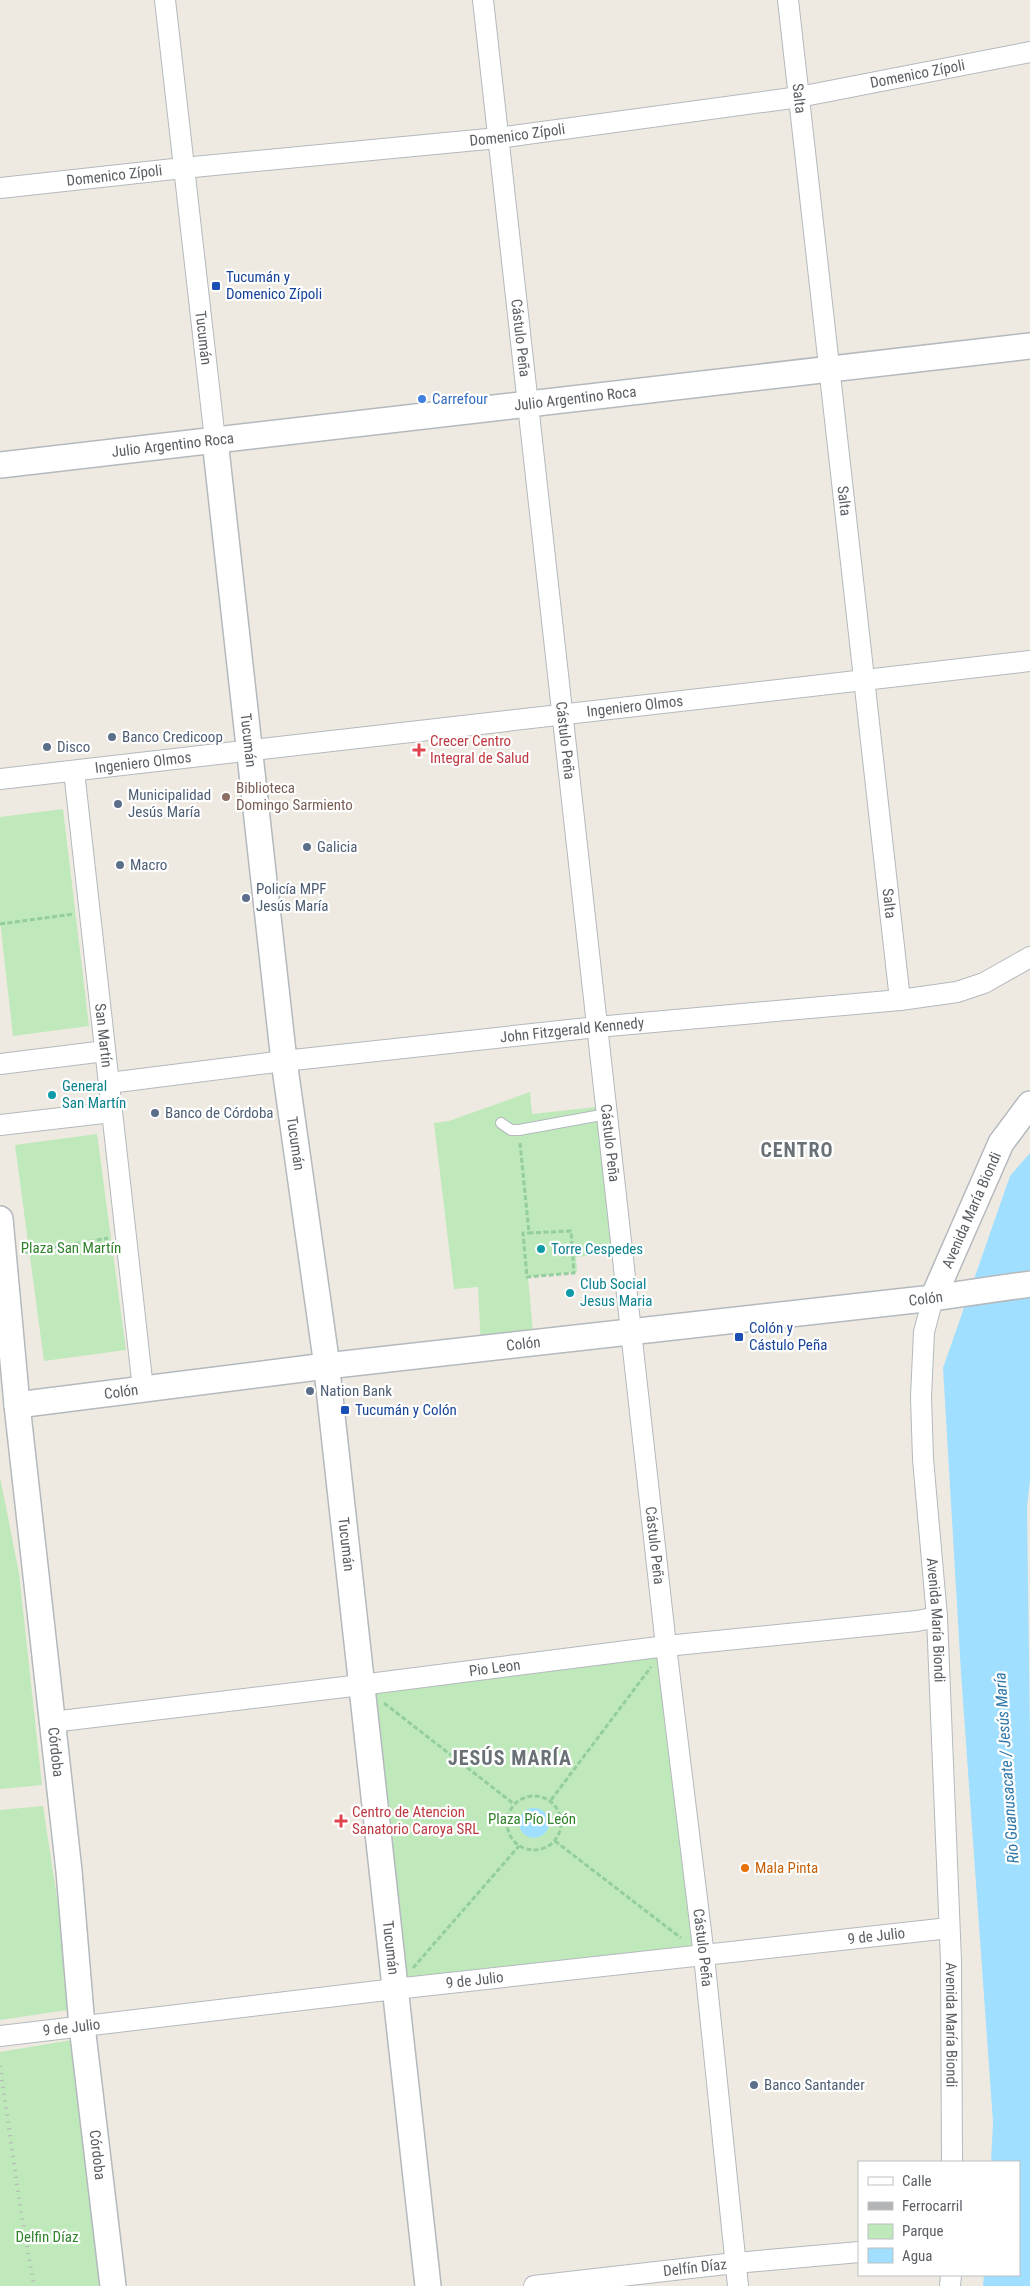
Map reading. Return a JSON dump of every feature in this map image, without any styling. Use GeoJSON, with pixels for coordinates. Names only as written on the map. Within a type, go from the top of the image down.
{"type":"FeatureCollection","features":[{"type":"Feature","properties":{"kind":"street","name":"Tucumán"},"geometry":{"type":"LineString","coordinates":[[165,0],[284,1061],[326,1366],[428,2286]]}},
{"type":"Feature","properties":{"kind":"street","name":"Cástulo Peña"},"geometry":{"type":"LineString","coordinates":[[483,0],[666,1646],[704,1956],[738,2286]]}},
{"type":"Feature","properties":{"kind":"street","name":"Salta"},"geometry":{"type":"LineString","coordinates":[[788,0],[900,1000]]}},
{"type":"Feature","properties":{"kind":"street","name":"Domenico Zípoli"},"geometry":{"type":"LineString","coordinates":[[0,188],[183,168],[498,138],[799,97],[1030,52]]}},
{"type":"Feature","properties":{"kind":"street","name":"Julio Argentino Roca"},"geometry":{"type":"LineString","coordinates":[[0,465],[1030,346]]}},
{"type":"Feature","properties":{"kind":"street","name":"Ingeniero Olmos"},"geometry":{"type":"LineString","coordinates":[[0,779],[562,713],[1030,661]]}},
{"type":"Feature","properties":{"kind":"street","name":"San Martín"},"geometry":{"type":"LineString","coordinates":[[74,771],[143,1389]]}},
{"type":"Feature","properties":{"kind":"street","name":"John Fitzgerald Kennedy"},"geometry":{"type":"LineString","coordinates":[[108,1083],[284,1061],[597,1027],[900,1000],[957,992],[984,983],[1030,957]]}},
{"type":"Feature","properties":{"kind":"street"},"geometry":{"type":"LineString","coordinates":[[0,1064],[105,1051]]}},
{"type":"Feature","properties":{"kind":"street","name":"Avenida María Biondi"},"geometry":{"type":"LineString","coordinates":[[952,2161],[951,1961],[937,1617],[923,1460],[921,1397],[924,1332],[944,1296],[1000,1143],[1030,1104]]}},
{"type":"Feature","properties":{"kind":"street"},"geometry":{"type":"LineString","coordinates":[[0,1125],[112,1112]]}},
{"type":"Feature","properties":{"kind":"street","name":"Córdoba"},"geometry":{"type":"LineString","coordinates":[[0,1219],[17,1405],[69,1871],[82,2026],[113,2286]]}},
{"type":"Feature","properties":{"kind":"street","name":"Colón"},"geometry":{"type":"LineString","coordinates":[[17,1405],[326,1366],[944,1296],[1030,1284]]}},
{"type":"Feature","properties":{"kind":"street","name":"Pio Leon"},"geometry":{"type":"LineString","coordinates":[[52,1722],[666,1646],[917,1621],[937,1617]]}},
{"type":"Feature","properties":{"kind":"street","name":"9 de Julio"},"geometry":{"type":"LineString","coordinates":[[0,2036],[395,1989],[949,1928]]}},
{"type":"Feature","properties":{"kind":"street","name":"Delfín Díaz"},"geometry":{"type":"LineString","coordinates":[[534,2286],[735,2263],[858,2252]]}},
{"type":"Feature","properties":{"kind":"lane"},"geometry":{"type":"LineString","coordinates":[[501,1123],[511,1130],[519,1130],[607,1114]]}},
{"type":"Feature","properties":{"kind":"path"},"geometry":{"type":"LineString","coordinates":[[0,924],[90,912]]}},
{"type":"Feature","properties":{"kind":"path"},"geometry":{"type":"LineString","coordinates":[[519,1130],[528,1233]]}},
{"type":"Feature","properties":{"kind":"path"},"geometry":{"type":"LineString","coordinates":[[571,1231],[574,1273],[528,1277],[523,1233],[528,1233],[571,1231]]}},
{"type":"Feature","properties":{"kind":"path"},"geometry":{"type":"LineString","coordinates":[[3,1257],[126,1235]]}},
{"type":"Feature","properties":{"kind":"path"},"geometry":{"type":"LineString","coordinates":[[551,1800],[666,1646]]}},
{"type":"Feature","properties":{"kind":"path"},"geometry":{"type":"LineString","coordinates":[[362,1685],[514,1804]]}},
{"type":"Feature","properties":{"kind":"path"},"geometry":{"type":"LineString","coordinates":[[533,1795],[551,1800],[561,1815],[562,1824],[555,1841],[539,1850],[530,1850],[519,1846],[509,1834],[506,1825],[507,1816],[514,1804],[524,1797],[533,1795]]}},
{"type":"Feature","properties":{"kind":"path"},"geometry":{"type":"LineString","coordinates":[[555,1841],[704,1956]]}},
{"type":"Feature","properties":{"kind":"path"},"geometry":{"type":"LineString","coordinates":[[395,1989],[519,1846]]}},
{"type":"Feature","properties":{"kind":"green space"},"geometry":{"type":"Polygon","coordinates":[[[63,809],[89,1026],[13,1036],[0,921],[0,817],[63,809]]]}},
{"type":"Feature","properties":{"kind":"green space"},"geometry":{"type":"Polygon","coordinates":[[[530,1092],[532,1114],[606,1106],[623,1253],[576,1257],[577,1272],[528,1277],[534,1343],[481,1348],[478,1287],[454,1289],[434,1123],[449,1121],[530,1092]]]}},
{"type":"Feature","properties":{"kind":"green space","name":"Plaza San Martín"},"geometry":{"type":"Polygon","coordinates":[[[97,1134],[126,1350],[44,1361],[15,1145],[97,1134]]]}},
{"type":"Feature","properties":{"kind":"green space"},"geometry":{"type":"Polygon","coordinates":[[[0,1477],[19,1573],[42,1785],[0,1789],[0,1477]]]}},
{"type":"Feature","properties":{"kind":"green space","name":"Plaza Pío León"},"geometry":{"type":"Polygon","coordinates":[[[666,1646],[704,1956],[395,1989],[361,1685],[666,1646]]]}},
{"type":"Feature","properties":{"kind":"green space"},"geometry":{"type":"Polygon","coordinates":[[[43,1806],[74,2009],[0,2020],[0,1810],[43,1806]]]}},
{"type":"Feature","properties":{"kind":"green space","name":"Delfin Díaz"},"geometry":{"type":"Polygon","coordinates":[[[72,2040],[101,2286],[0,2286],[0,2052],[72,2040]]]}},
{"type":"Feature","properties":{"kind":"water","name":"Río Guanusacate / Jesús María"},"geometry":{"type":"Polygon","coordinates":[[[1030,1153],[1030,1480],[1027,1507],[1030,1734],[1030,2286],[983,2286],[984,2276],[1020,2276],[1020,2161],[991,2161],[993,2122],[961,1673],[943,1368],[1010,1176],[1030,1153]]]}},
{"type":"Feature","properties":{"kind":"water"},"geometry":{"type":"Polygon","coordinates":[[[534,1808],[545,1812],[549,1823],[545,1834],[534,1838],[523,1834],[519,1823],[523,1812],[534,1808]]]}},
{"type":"Feature","properties":{"kind":"railway"},"geometry":{"type":"LineString","coordinates":[[0,2066],[34,2286]]}},
{"type":"Feature","properties":{"kind":"place","name":"Tucumán y Domenico Zípoli"},"geometry":{"type":"Point","coordinates":[216,286]}},
{"type":"Feature","properties":{"kind":"place","name":"Carrefour"},"geometry":{"type":"Point","coordinates":[422,399]}},
{"type":"Feature","properties":{"kind":"place","name":"Banco Credicoop"},"geometry":{"type":"Point","coordinates":[112,737]}},
{"type":"Feature","properties":{"kind":"place","name":"Disco"},"geometry":{"type":"Point","coordinates":[47,747]}},
{"type":"Feature","properties":{"kind":"place","name":"Crecer Centro Integral de Salud"},"geometry":{"type":"Point","coordinates":[419,750]}},
{"type":"Feature","properties":{"kind":"place","name":"Biblioteca Domingo Sarmiento"},"geometry":{"type":"Point","coordinates":[226,797]}},
{"type":"Feature","properties":{"kind":"place","name":"Municipalidad Jesús María"},"geometry":{"type":"Point","coordinates":[118,804]}},
{"type":"Feature","properties":{"kind":"place","name":"Galicia"},"geometry":{"type":"Point","coordinates":[307,847]}},
{"type":"Feature","properties":{"kind":"place","name":"Macro"},"geometry":{"type":"Point","coordinates":[120,865]}},
{"type":"Feature","properties":{"kind":"place","name":"Policía MPF Jesús María"},"geometry":{"type":"Point","coordinates":[246,898]}},
{"type":"Feature","properties":{"kind":"place","name":"General San Martín"},"geometry":{"type":"Point","coordinates":[52,1095]}},
{"type":"Feature","properties":{"kind":"place","name":"Banco de Córdoba"},"geometry":{"type":"Point","coordinates":[155,1113]}},
{"type":"Feature","properties":{"kind":"place","name":"Torre Cespedes"},"geometry":{"type":"Point","coordinates":[541,1249]}},
{"type":"Feature","properties":{"kind":"place","name":"Club Social Jesus Maria"},"geometry":{"type":"Point","coordinates":[570,1293]}},
{"type":"Feature","properties":{"kind":"place","name":"Colón y Cástulo Peña"},"geometry":{"type":"Point","coordinates":[739,1337]}},
{"type":"Feature","properties":{"kind":"place","name":"Nation Bank"},"geometry":{"type":"Point","coordinates":[310,1391]}},
{"type":"Feature","properties":{"kind":"place","name":"Tucumán y Colón"},"geometry":{"type":"Point","coordinates":[345,1410]}},
{"type":"Feature","properties":{"kind":"place","name":"Centro de Atencion Sanatorio Caroya SRL"},"geometry":{"type":"Point","coordinates":[341,1821]}},
{"type":"Feature","properties":{"kind":"place","name":"Mala Pinta"},"geometry":{"type":"Point","coordinates":[745,1868]}},
{"type":"Feature","properties":{"kind":"place","name":"Banco Santander"},"geometry":{"type":"Point","coordinates":[754,2085]}},
{"type":"Feature","properties":{"kind":"district","name":"CENTRO"},"geometry":{"type":"Point","coordinates":[797,1150]}},
{"type":"Feature","properties":{"kind":"district","name":"JESÚS MARÍA"},"geometry":{"type":"Point","coordinates":[510,1758]}}]}
